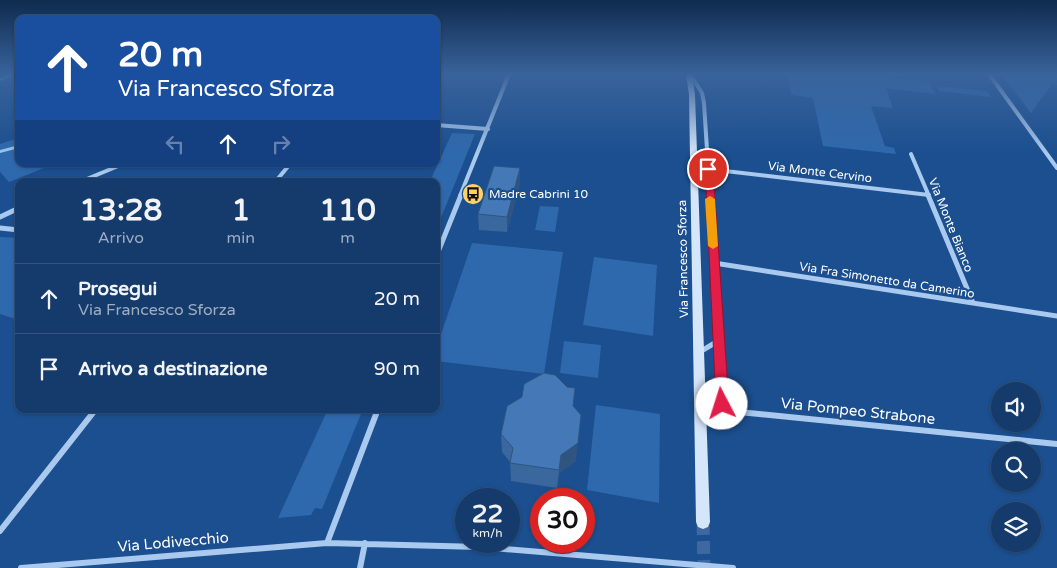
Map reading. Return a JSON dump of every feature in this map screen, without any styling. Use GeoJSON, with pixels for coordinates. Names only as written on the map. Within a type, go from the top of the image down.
{"type":"FeatureCollection","features":[{"type":"Feature","properties":{"kind":"street"},"geometry":{"type":"LineString","coordinates":[[440,247],[499,101]]}},
{"type":"Feature","properties":{"kind":"street","name":"Via Francesco Sforza"},"geometry":{"type":"LineString","coordinates":[[692,101],[703,522]]}},
{"type":"Feature","properties":{"kind":"street","name":"Via Francesco Sforza"},"geometry":{"type":"LineString","coordinates":[[704,101],[718,341]]}},
{"type":"Feature","properties":{"kind":"street"},"geometry":{"type":"LineString","coordinates":[[1008,101],[1057,168]]}},
{"type":"Feature","properties":{"kind":"street"},"geometry":{"type":"LineString","coordinates":[[440,125],[488,129]]}},
{"type":"Feature","properties":{"kind":"street","name":"Via Monte Bianco"},"geometry":{"type":"LineString","coordinates":[[911,154],[973,303]]}},
{"type":"Feature","properties":{"kind":"street"},"geometry":{"type":"LineString","coordinates":[[89,178],[117,167]]}},
{"type":"Feature","properties":{"kind":"street"},"geometry":{"type":"LineString","coordinates":[[278,178],[288,167]]}},
{"type":"Feature","properties":{"kind":"street","name":"Via Monte Cervino"},"geometry":{"type":"LineString","coordinates":[[708,169],[928,195]]}},
{"type":"Feature","properties":{"kind":"street"},"geometry":{"type":"LineString","coordinates":[[0,216],[15,210]]}},
{"type":"Feature","properties":{"kind":"street"},"geometry":{"type":"LineString","coordinates":[[0,228],[15,230]]}},
{"type":"Feature","properties":{"kind":"street","name":"Via Fra Simonetto da Camerino"},"geometry":{"type":"LineString","coordinates":[[714,263],[1057,316]]}},
{"type":"Feature","properties":{"kind":"street"},"geometry":{"type":"LineString","coordinates":[[698,353],[718,341]]}},
{"type":"Feature","properties":{"kind":"street","name":"Via Pompeo Strabone"},"geometry":{"type":"LineString","coordinates":[[718,341],[722,400],[725,408],[730,410],[1057,444]]}},
{"type":"Feature","properties":{"kind":"street"},"geometry":{"type":"LineString","coordinates":[[0,530],[93,413]]}},
{"type":"Feature","properties":{"kind":"street"},"geometry":{"type":"LineString","coordinates":[[327,543],[376,413]]}},
{"type":"Feature","properties":{"kind":"street","name":"Via Lodivecchio"},"geometry":{"type":"LineString","coordinates":[[20,568],[109,564],[327,543],[365,543],[562,551],[733,568]]}},
{"type":"Feature","properties":{"kind":"street"},"geometry":{"type":"LineString","coordinates":[[360,568],[365,543]]}},
{"type":"Feature","properties":{"kind":"shaded area"},"geometry":{"type":"Polygon","coordinates":[[[814,101],[890,101],[893,108],[871,106],[885,146],[894,148],[896,154],[823,146],[814,101]]]}},
{"type":"Feature","properties":{"kind":"shaded area"},"geometry":{"type":"Polygon","coordinates":[[[1021,101],[1040,101],[1031,113],[1021,101]]]}},
{"type":"Feature","properties":{"kind":"shaded area"},"geometry":{"type":"Polygon","coordinates":[[[452,133],[475,134],[440,220],[440,178],[431,178],[436,167],[440,167],[440,159],[452,133]]]}},
{"type":"Feature","properties":{"kind":"shaded area"},"geometry":{"type":"Polygon","coordinates":[[[15,139],[15,167],[46,167],[9,182],[0,172],[0,144],[15,139]]]}},
{"type":"Feature","properties":{"kind":"shaded area"},"geometry":{"type":"Polygon","coordinates":[[[540,206],[559,207],[555,232],[535,230],[540,206]]]}},
{"type":"Feature","properties":{"kind":"shaded area"},"geometry":{"type":"Polygon","coordinates":[[[0,237],[15,238],[15,319],[0,314],[0,237]]]}},
{"type":"Feature","properties":{"kind":"shaded area"},"geometry":{"type":"Polygon","coordinates":[[[472,243],[563,252],[544,374],[440,361],[440,337],[472,243]]]}},
{"type":"Feature","properties":{"kind":"shaded area"},"geometry":{"type":"Polygon","coordinates":[[[594,257],[657,265],[653,336],[583,325],[594,257]]]}},
{"type":"Feature","properties":{"kind":"shaded area"},"geometry":{"type":"Polygon","coordinates":[[[564,341],[601,345],[598,378],[560,373],[564,341]]]}},
{"type":"Feature","properties":{"kind":"shaded area"},"geometry":{"type":"Polygon","coordinates":[[[596,405],[660,414],[659,503],[595,491],[595,488],[587,488],[596,405]]]}},
{"type":"Feature","properties":{"kind":"shaded area"},"geometry":{"type":"Polygon","coordinates":[[[326,413],[361,413],[322,509],[315,508],[311,515],[278,518],[326,413]]]}},
{"type":"Feature","properties":{"kind":"building"},"geometry":{"type":"Polygon","coordinates":[[[494,166],[520,168],[507,217],[478,214],[494,166]]]}},
{"type":"Feature","properties":{"kind":"building"},"geometry":{"type":"Polygon","coordinates":[[[544,373],[555,375],[567,387],[575,388],[573,406],[581,415],[578,443],[561,455],[559,470],[510,463],[513,448],[501,434],[507,406],[522,397],[524,384],[544,373]]]}},
{"type":"Feature","properties":{"kind":"waterway"},"geometry":{"type":"LineString","coordinates":[[0,152],[15,147]]}},
{"type":"Feature","properties":{"kind":"tunnel"},"geometry":{"type":"LineString","coordinates":[[703,522],[704,568]]}},
{"type":"Feature","properties":{"kind":"slow traffic"},"geometry":{"type":"LineString","coordinates":[[710,199],[713,246]]}},
{"type":"Feature","properties":{"kind":"place","name":"Madre Cabrini 10"},"geometry":{"type":"Point","coordinates":[473,194]}},
{"type":"Feature","properties":{"kind":"route"},"geometry":{"type":"LineString","coordinates":[[708,169],[722,404]]}}]}
